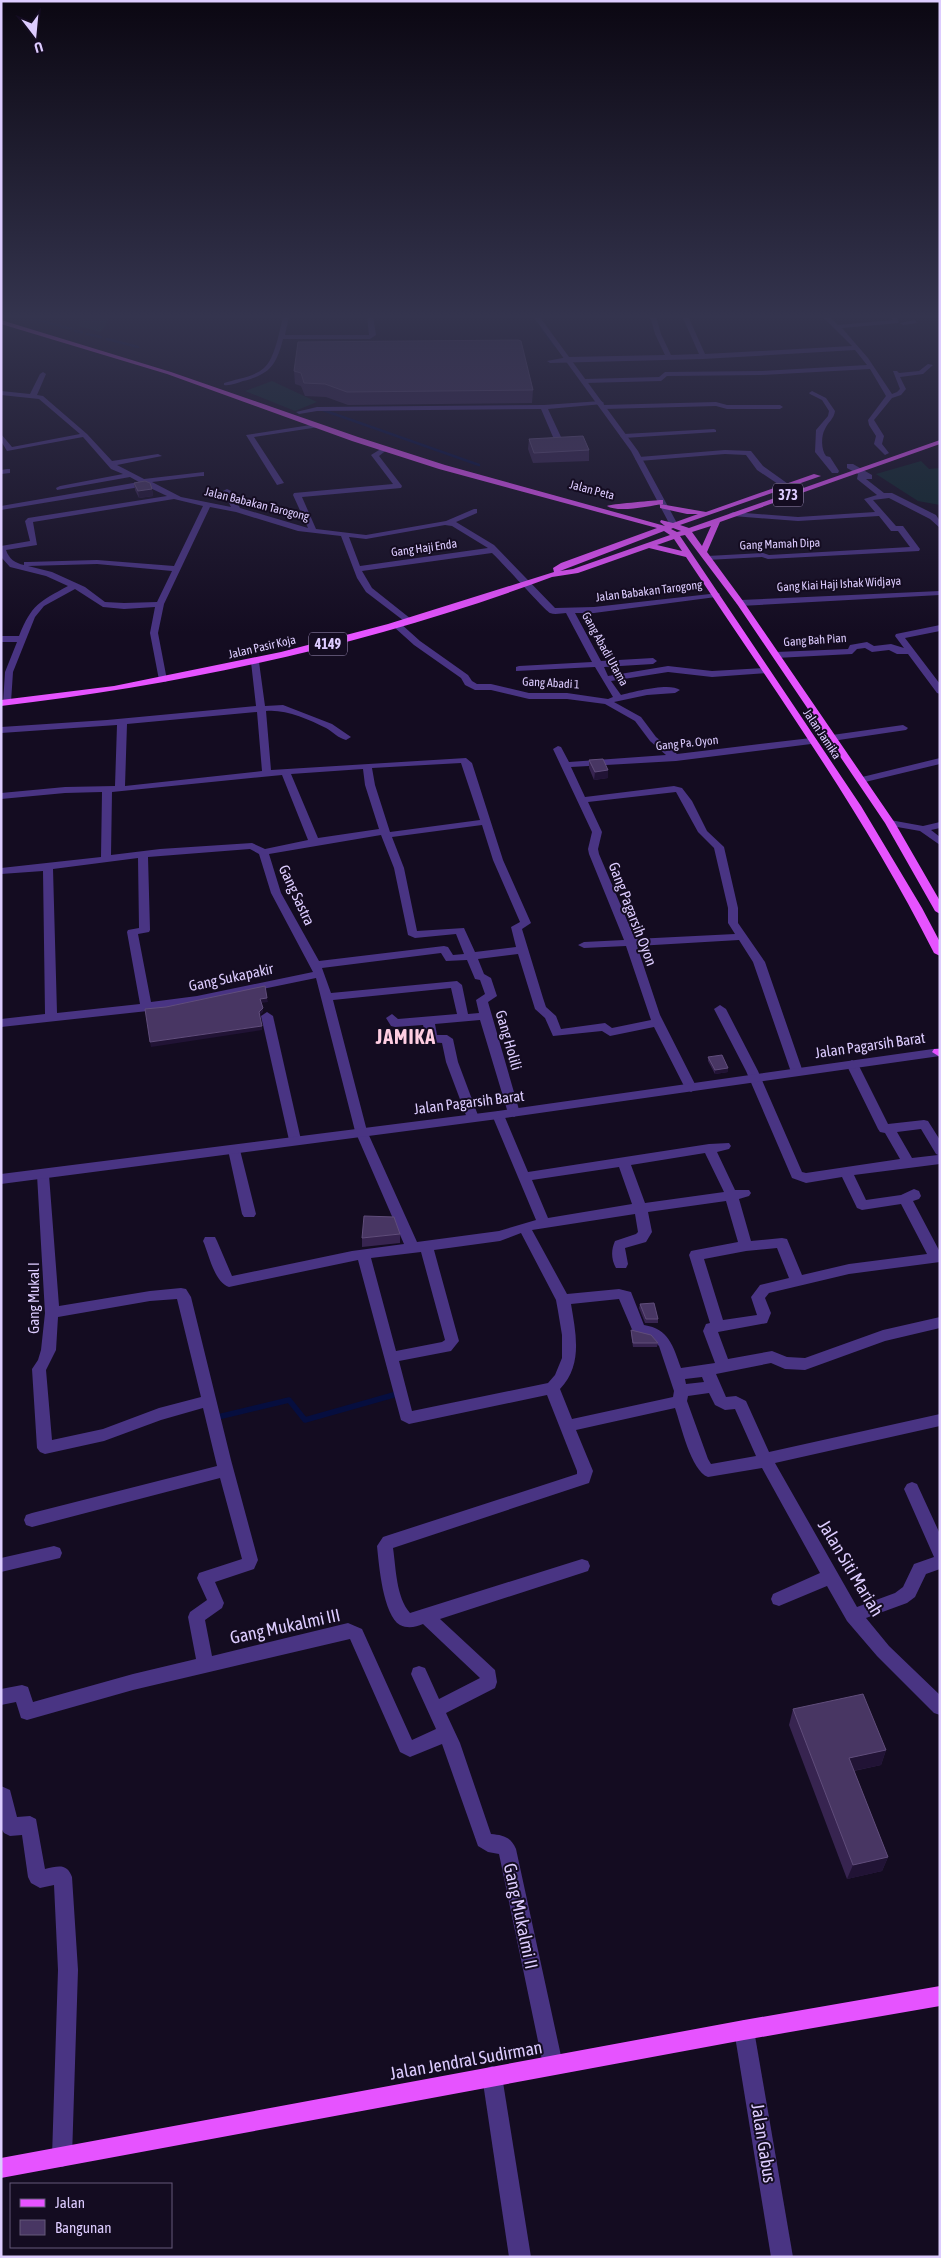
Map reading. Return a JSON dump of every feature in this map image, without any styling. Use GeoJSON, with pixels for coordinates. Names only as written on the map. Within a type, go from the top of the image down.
{"type":"FeatureCollection","features":[{"type":"Feature","properties":{"kind":"main road","name":"Jalan Peta"},"geometry":{"type":"LineString","coordinates":[[304,421],[354,439],[500,484],[664,528],[674,534]]}},
{"type":"Feature","properties":{"kind":"main road","name":"Jalan Peta"},"geometry":{"type":"LineString","coordinates":[[325,421],[472,469],[611,506],[674,524],[686,530]]}},
{"type":"Feature","properties":{"kind":"main road","name":"373"},"geometry":{"type":"LineString","coordinates":[[674,524],[940,434]]}},
{"type":"Feature","properties":{"kind":"main road"},"geometry":{"type":"LineString","coordinates":[[354,439],[363,435]]}},
{"type":"Feature","properties":{"kind":"main road","name":"373"},"geometry":{"type":"LineString","coordinates":[[686,530],[861,471],[940,442]]}},
{"type":"Feature","properties":{"kind":"main road"},"geometry":{"type":"LineString","coordinates":[[611,506],[661,504],[687,512],[713,511]]}},
{"type":"Feature","properties":{"kind":"main road"},"geometry":{"type":"LineString","coordinates":[[632,519],[636,527],[636,534],[632,540]]}},
{"type":"Feature","properties":{"kind":"main road"},"geometry":{"type":"LineString","coordinates":[[705,555],[717,520]]}},
{"type":"Feature","properties":{"kind":"main road","name":"Jalan Pasir Koja"},"geometry":{"type":"LineString","coordinates":[[550,575],[564,565],[674,524]]}},
{"type":"Feature","properties":{"kind":"main road","name":"Jalan Pasir Koja"},"geometry":{"type":"LineString","coordinates":[[3,702],[163,680],[256,662],[359,636],[527,584],[550,575],[575,571],[686,530]]}},
{"type":"Feature","properties":{"kind":"main road","name":"Jalan Jamika"},"geometry":{"type":"LineString","coordinates":[[686,530],[740,603],[890,823],[940,911]]}},
{"type":"Feature","properties":{"kind":"main road","name":"Jalan Jamika"},"geometry":{"type":"LineString","coordinates":[[674,534],[860,812],[917,908],[940,953]]}},
{"type":"Feature","properties":{"kind":"main road"},"geometry":{"type":"LineString","coordinates":[[648,545],[688,555]]}},
{"type":"Feature","properties":{"kind":"main road","name":"Jalan Jendral Sudirman"},"geometry":{"type":"LineString","coordinates":[[1,2168],[492,2076],[940,1996]]}},
{"type":"Feature","properties":{"kind":"street","name":"Jalan Babakan Tarogong"},"geometry":{"type":"LineString","coordinates":[[68,421],[111,463],[174,497],[237,510],[285,526],[312,531],[376,536],[448,523],[470,533],[494,550],[548,608],[553,611],[570,612],[716,595]]}},
{"type":"Feature","properties":{"kind":"street"},"geometry":{"type":"LineString","coordinates":[[550,421],[557,437]]}},
{"type":"Feature","properties":{"kind":"street"},"geometry":{"type":"LineString","coordinates":[[614,421],[639,459],[655,487],[661,504],[674,524]]}},
{"type":"Feature","properties":{"kind":"street"},"geometry":{"type":"LineString","coordinates":[[827,421],[820,430],[818,447],[819,452],[827,459],[834,471]]}},
{"type":"Feature","properties":{"kind":"street"},"geometry":{"type":"LineString","coordinates":[[871,421],[880,436],[878,444],[885,453]]}},
{"type":"Feature","properties":{"kind":"street"},"geometry":{"type":"LineString","coordinates":[[280,483],[250,435],[317,426]]}},
{"type":"Feature","properties":{"kind":"street"},"geometry":{"type":"LineString","coordinates":[[624,436],[714,431]]}},
{"type":"Feature","properties":{"kind":"street"},"geometry":{"type":"LineString","coordinates":[[1,436],[10,449]]}},
{"type":"Feature","properties":{"kind":"street"},"geometry":{"type":"LineString","coordinates":[[1,450],[84,436]]}},
{"type":"Feature","properties":{"kind":"street"},"geometry":{"type":"LineString","coordinates":[[312,531],[298,494],[398,486],[375,456],[384,448]]}},
{"type":"Feature","properties":{"kind":"street"},"geometry":{"type":"LineString","coordinates":[[639,459],[725,452],[748,453],[760,468],[787,486]]}},
{"type":"Feature","properties":{"kind":"street"},"geometry":{"type":"LineString","coordinates":[[111,463],[158,456]]}},
{"type":"Feature","properties":{"kind":"street"},"geometry":{"type":"LineString","coordinates":[[850,466],[901,497],[918,505],[940,510]]}},
{"type":"Feature","properties":{"kind":"street"},"geometry":{"type":"LineString","coordinates":[[861,471],[860,475],[862,478],[882,495],[889,495],[911,504],[934,517],[940,526]]}},
{"type":"Feature","properties":{"kind":"street"},"geometry":{"type":"LineString","coordinates":[[1,508],[201,474]]}},
{"type":"Feature","properties":{"kind":"street"},"geometry":{"type":"LineString","coordinates":[[60,488],[131,475]]}},
{"type":"Feature","properties":{"kind":"street"},"geometry":{"type":"LineString","coordinates":[[228,491],[237,510]]}},
{"type":"Feature","properties":{"kind":"street"},"geometry":{"type":"LineString","coordinates":[[880,514],[868,499],[889,495]]}},
{"type":"Feature","properties":{"kind":"street"},"geometry":{"type":"LineString","coordinates":[[160,604],[134,606],[108,605],[98,602],[74,586],[49,574],[13,565],[2,556],[4,547],[34,542],[29,521],[31,520],[174,497]]}},
{"type":"Feature","properties":{"kind":"street"},"geometry":{"type":"LineString","coordinates":[[163,680],[154,632],[160,604],[207,504]]}},
{"type":"Feature","properties":{"kind":"street"},"geometry":{"type":"LineString","coordinates":[[448,523],[474,511]]}},
{"type":"Feature","properties":{"kind":"street"},"geometry":{"type":"LineString","coordinates":[[733,514],[798,519],[880,514]]}},
{"type":"Feature","properties":{"kind":"street","name":"Gang Mamah Dipa"},"geometry":{"type":"LineString","coordinates":[[705,555],[763,555],[768,557],[916,549],[900,528],[894,529],[880,514]]}},
{"type":"Feature","properties":{"kind":"street"},"geometry":{"type":"LineString","coordinates":[[344,534],[361,578],[369,590],[408,621]]}},
{"type":"Feature","properties":{"kind":"street","name":"Gang Haji Enda"},"geometry":{"type":"LineString","coordinates":[[358,568],[494,550]]}},
{"type":"Feature","properties":{"kind":"street"},"geometry":{"type":"LineString","coordinates":[[13,565],[96,562],[177,569]]}},
{"type":"Feature","properties":{"kind":"street"},"geometry":{"type":"LineString","coordinates":[[3,702],[9,672],[31,617],[41,604],[74,586]]}},
{"type":"Feature","properties":{"kind":"street","name":"Gang Kiai Haji Ishak Widjaya"},"geometry":{"type":"LineString","coordinates":[[740,603],[940,592]]}},
{"type":"Feature","properties":{"kind":"street","name":"Gang Abadi Utama"},"geometry":{"type":"LineString","coordinates":[[570,612],[605,679],[618,698]]}},
{"type":"Feature","properties":{"kind":"street","name":"Gang Abadi 1"},"geometry":{"type":"LineString","coordinates":[[398,624],[417,643],[465,677],[468,683],[475,687],[491,687],[529,696],[579,697],[607,702],[638,720],[653,739],[676,758]]}},
{"type":"Feature","properties":{"kind":"street"},"geometry":{"type":"LineString","coordinates":[[940,628],[899,635],[940,691]]}},
{"type":"Feature","properties":{"kind":"street"},"geometry":{"type":"LineString","coordinates":[[1,639],[23,639]]}},
{"type":"Feature","properties":{"kind":"street","name":"Gang Bah Pian"},"geometry":{"type":"LineString","coordinates":[[776,655],[852,650],[853,647],[868,645],[872,649],[892,648],[897,651],[909,651]]}},
{"type":"Feature","properties":{"kind":"street"},"geometry":{"type":"LineString","coordinates":[[519,669],[653,661]]}},
{"type":"Feature","properties":{"kind":"street"},"geometry":{"type":"LineString","coordinates":[[256,662],[262,709],[263,746],[268,773]]}},
{"type":"Feature","properties":{"kind":"street"},"geometry":{"type":"LineString","coordinates":[[605,679],[668,668],[712,674],[765,671]]}},
{"type":"Feature","properties":{"kind":"street"},"geometry":{"type":"LineString","coordinates":[[607,702],[647,692],[675,690]]}},
{"type":"Feature","properties":{"kind":"street"},"geometry":{"type":"LineString","coordinates":[[1,730],[284,708],[329,726],[346,738]]}},
{"type":"Feature","properties":{"kind":"street"},"geometry":{"type":"LineString","coordinates":[[120,789],[122,722]]}},
{"type":"Feature","properties":{"kind":"street"},"geometry":{"type":"LineString","coordinates":[[832,738],[903,728]]}},
{"type":"Feature","properties":{"kind":"street","name":"Gang Pa. Oyon"},"geometry":{"type":"LineString","coordinates":[[565,765],[676,758],[811,741]]}},
{"type":"Feature","properties":{"kind":"street","name":"Gang Pagarsih Oyon"},"geometry":{"type":"LineString","coordinates":[[558,749],[596,832],[594,854],[630,943],[658,1022],[691,1088]]}},
{"type":"Feature","properties":{"kind":"street"},"geometry":{"type":"LineString","coordinates":[[1,796],[65,790],[120,789],[268,773],[463,760],[467,763],[504,876],[526,923],[516,927],[541,1009],[550,1016],[557,1033],[605,1027],[610,1032],[658,1022]]}},
{"type":"Feature","properties":{"kind":"street"},"geometry":{"type":"LineString","coordinates":[[861,780],[940,761]]}},
{"type":"Feature","properties":{"kind":"street"},"geometry":{"type":"LineString","coordinates":[[367,766],[370,785],[399,868],[412,933],[415,935],[460,930],[479,976],[484,977],[491,996],[482,1000],[484,1011],[463,1017],[395,1023],[392,1018]]}},
{"type":"Feature","properties":{"kind":"street"},"geometry":{"type":"LineString","coordinates":[[285,772],[314,842]]}},
{"type":"Feature","properties":{"kind":"street"},"geometry":{"type":"LineString","coordinates":[[106,858],[107,789]]}},
{"type":"Feature","properties":{"kind":"street"},"geometry":{"type":"LineString","coordinates":[[582,800],[677,789],[687,802],[703,832],[719,847],[733,908],[733,923],[759,962],[797,1072]]}},
{"type":"Feature","properties":{"kind":"street","name":"Gang Sastra"},"geometry":{"type":"LineString","coordinates":[[392,1357],[446,1347],[452,1341],[419,1247],[361,1131],[317,969],[276,893],[265,861],[264,852],[314,842],[485,822]]}},
{"type":"Feature","properties":{"kind":"street"},"geometry":{"type":"LineString","coordinates":[[890,823],[923,829],[940,825]]}},
{"type":"Feature","properties":{"kind":"street"},"geometry":{"type":"LineString","coordinates":[[923,829],[940,842]]}},
{"type":"Feature","properties":{"kind":"street"},"geometry":{"type":"LineString","coordinates":[[1,871],[48,867],[142,854],[252,846],[264,852]]}},
{"type":"Feature","properties":{"kind":"street"},"geometry":{"type":"LineString","coordinates":[[142,854],[145,930],[132,932],[144,1001],[148,1007]]}},
{"type":"Feature","properties":{"kind":"street"},"geometry":{"type":"LineString","coordinates":[[48,867],[51,1018]]}},
{"type":"Feature","properties":{"kind":"street"},"geometry":{"type":"LineString","coordinates":[[584,945],[741,937]]}},
{"type":"Feature","properties":{"kind":"street","name":"Gang Sukapakir"},"geometry":{"type":"LineString","coordinates":[[1,1023],[197,1000],[317,969],[444,949],[450,959],[471,956]]}},
{"type":"Feature","properties":{"kind":"street"},"geometry":{"type":"LineString","coordinates":[[471,956],[522,950]]}},
{"type":"Feature","properties":{"kind":"street"},"geometry":{"type":"LineString","coordinates":[[326,997],[453,984],[460,1000],[463,1017]]}},
{"type":"Feature","properties":{"kind":"street"},"geometry":{"type":"LineString","coordinates":[[720,1009],[797,1175],[806,1178],[878,1166],[940,1159]]}},
{"type":"Feature","properties":{"kind":"street","name":"Gang Holili"},"geometry":{"type":"LineString","coordinates":[[484,1011],[514,1113]]}},
{"type":"Feature","properties":{"kind":"street"},"geometry":{"type":"LineString","coordinates":[[267,1016],[295,1140]]}},
{"type":"Feature","properties":{"kind":"street"},"geometry":{"type":"LineString","coordinates":[[428,1020],[432,1039],[447,1039],[452,1062],[473,1118]]}},
{"type":"Feature","properties":{"kind":"street","name":"Jalan Pagarsih Barat"},"geometry":{"type":"LineString","coordinates":[[1,1179],[234,1150],[361,1131],[514,1113],[939,1052]]}},
{"type":"Feature","properties":{"kind":"street"},"geometry":{"type":"LineString","coordinates":[[852,1064],[884,1128],[924,1124],[940,1151]]}},
{"type":"Feature","properties":{"kind":"street"},"geometry":{"type":"LineString","coordinates":[[498,1115],[544,1224]]}},
{"type":"Feature","properties":{"kind":"street"},"geometry":{"type":"LineString","coordinates":[[889,1129],[909,1164]]}},
{"type":"Feature","properties":{"kind":"street"},"geometry":{"type":"LineString","coordinates":[[524,1177],[725,1146]]}},
{"type":"Feature","properties":{"kind":"street"},"geometry":{"type":"LineString","coordinates":[[709,1148],[737,1194],[746,1246]]}},
{"type":"Feature","properties":{"kind":"street"},"geometry":{"type":"LineString","coordinates":[[234,1150],[249,1214]]}},
{"type":"Feature","properties":{"kind":"street"},"geometry":{"type":"LineString","coordinates":[[621,1264],[618,1250],[620,1245],[641,1238],[645,1232],[640,1207],[623,1161]]}},
{"type":"Feature","properties":{"kind":"street"},"geometry":{"type":"LineString","coordinates":[[723,1366],[710,1331],[711,1328],[762,1319],[764,1313],[758,1297],[765,1289],[865,1266],[938,1258],[909,1197],[862,1205],[846,1171]]}},
{"type":"Feature","properties":{"kind":"street","name":"Gang Mukal I"},"geometry":{"type":"LineString","coordinates":[[43,1175],[52,1313],[48,1324],[48,1352],[39,1369],[45,1448],[104,1435],[160,1414],[208,1401]]}},
{"type":"Feature","properties":{"kind":"street"},"geometry":{"type":"LineString","coordinates":[[210,1241],[224,1276],[229,1282],[363,1254],[500,1236],[524,1227],[640,1207],[699,1201],[737,1194]]}},
{"type":"Feature","properties":{"kind":"street"},"geometry":{"type":"LineString","coordinates":[[363,1254],[392,1357],[406,1416],[409,1418],[552,1388],[562,1379],[570,1347],[563,1300],[524,1227]]}},
{"type":"Feature","properties":{"kind":"street"},"geometry":{"type":"LineString","coordinates":[[718,1327],[696,1255],[746,1246],[782,1243],[798,1282]]}},
{"type":"Feature","properties":{"kind":"street"},"geometry":{"type":"LineString","coordinates":[[1,1697],[22,1693],[27,1712],[205,1664],[196,1617],[216,1603],[206,1578],[250,1563],[208,1401],[186,1302],[182,1293],[150,1296],[52,1313]]}},
{"type":"Feature","properties":{"kind":"street"},"geometry":{"type":"LineString","coordinates":[[563,1300],[619,1294],[626,1296],[638,1330],[654,1332],[661,1336],[676,1374],[700,1462],[705,1470],[708,1471],[766,1460],[940,1420]]}},
{"type":"Feature","properties":{"kind":"street"},"geometry":{"type":"LineString","coordinates":[[676,1374],[707,1371],[723,1366],[772,1357],[785,1363],[805,1364],[883,1336],[940,1322]]}},
{"type":"Feature","properties":{"kind":"street"},"geometry":{"type":"LineString","coordinates":[[567,1426],[714,1386],[707,1371]]}},
{"type":"Feature","properties":{"kind":"street","name":"Jalan Siti Mariah"},"geometry":{"type":"LineString","coordinates":[[714,1386],[720,1402],[725,1404],[739,1402],[766,1460],[853,1616],[883,1651],[940,1708]]}},
{"type":"Feature","properties":{"kind":"street"},"geometry":{"type":"LineString","coordinates":[[552,1388],[585,1471],[584,1478],[389,1542],[385,1546],[392,1594],[402,1618],[408,1620],[426,1616],[582,1566]]}},
{"type":"Feature","properties":{"kind":"street"},"geometry":{"type":"LineString","coordinates":[[32,1520],[225,1470]]}},
{"type":"Feature","properties":{"kind":"street"},"geometry":{"type":"LineString","coordinates":[[912,1489],[940,1552]]}},
{"type":"Feature","properties":{"kind":"street"},"geometry":{"type":"LineString","coordinates":[[1,1565],[54,1553]]}},
{"type":"Feature","properties":{"kind":"street"},"geometry":{"type":"LineString","coordinates":[[853,1616],[901,1598],[909,1592],[920,1570],[940,1562]]}},
{"type":"Feature","properties":{"kind":"street"},"geometry":{"type":"LineString","coordinates":[[779,1599],[823,1579],[831,1578]]}},
{"type":"Feature","properties":{"kind":"street"},"geometry":{"type":"LineString","coordinates":[[426,1616],[490,1676],[489,1682],[437,1709]]}},
{"type":"Feature","properties":{"kind":"street","name":"Gang Mukalmi III"},"geometry":{"type":"LineString","coordinates":[[205,1664],[341,1632],[352,1632],[356,1634],[406,1746],[410,1748],[447,1733]]}},
{"type":"Feature","properties":{"kind":"street","name":"Gang Mukalmi II"},"geometry":{"type":"LineString","coordinates":[[419,1674],[447,1733],[484,1840],[488,1843],[502,1844],[507,1849],[553,2065]]}},
{"type":"Feature","properties":{"kind":"street"},"geometry":{"type":"LineString","coordinates":[[1,1795],[4,1796],[10,1827],[30,1825],[37,1877],[40,1879],[61,1874],[63,1877],[68,1970],[62,2156]]}},
{"type":"Feature","properties":{"kind":"street","name":"Jalan Gabus"},"geometry":{"type":"LineString","coordinates":[[744,2030],[782,2257]]}},
{"type":"Feature","properties":{"kind":"street"},"geometry":{"type":"LineString","coordinates":[[492,2076],[520,2257]]}},
{"type":"Feature","properties":{"kind":"green space"},"geometry":{"type":"Polygon","coordinates":[[[921,461],[929,469],[940,468],[940,505],[918,501],[876,474],[921,461]]]}},
{"type":"Feature","properties":{"kind":"building"},"geometry":{"type":"Polygon","coordinates":[[[583,436],[589,450],[534,453],[529,439],[583,436]]]}},
{"type":"Feature","properties":{"kind":"building"},"geometry":{"type":"Polygon","coordinates":[[[145,481],[150,483],[152,489],[138,491],[134,483],[145,481]]]}},
{"type":"Feature","properties":{"kind":"building"},"geometry":{"type":"Polygon","coordinates":[[[603,759],[608,770],[595,772],[589,760],[603,759]]]}},
{"type":"Feature","properties":{"kind":"building"},"geometry":{"type":"Polygon","coordinates":[[[265,986],[267,998],[260,999],[263,1008],[259,1012],[262,1026],[150,1042],[145,1009],[166,1007],[265,986]]]}},
{"type":"Feature","properties":{"kind":"building"},"geometry":{"type":"Polygon","coordinates":[[[722,1055],[728,1068],[715,1070],[708,1057],[722,1055]]]}},
{"type":"Feature","properties":{"kind":"building"},"geometry":{"type":"Polygon","coordinates":[[[364,1216],[394,1217],[400,1234],[362,1238],[364,1216]]]}},
{"type":"Feature","properties":{"kind":"building"},"geometry":{"type":"Polygon","coordinates":[[[654,1303],[658,1319],[646,1319],[640,1304],[654,1303]]]}},
{"type":"Feature","properties":{"kind":"building"},"geometry":{"type":"Polygon","coordinates":[[[631,1330],[651,1335],[658,1343],[633,1343],[631,1330]]]}},
{"type":"Feature","properties":{"kind":"building"},"geometry":{"type":"Polygon","coordinates":[[[863,1694],[886,1750],[849,1758],[888,1857],[853,1865],[793,1709],[863,1694]]]}},
{"type":"Feature","properties":{"kind":"waterway"},"geometry":{"type":"LineString","coordinates":[[355,421],[479,465]]}},
{"type":"Feature","properties":{"kind":"waterway"},"geometry":{"type":"LineString","coordinates":[[217,1414],[218,1417],[289,1400],[305,1420],[397,1394]]}},
{"type":"Feature","properties":{"kind":"district","name":"JAMIKA"},"geometry":{"type":"Point","coordinates":[406,1036]}}]}
